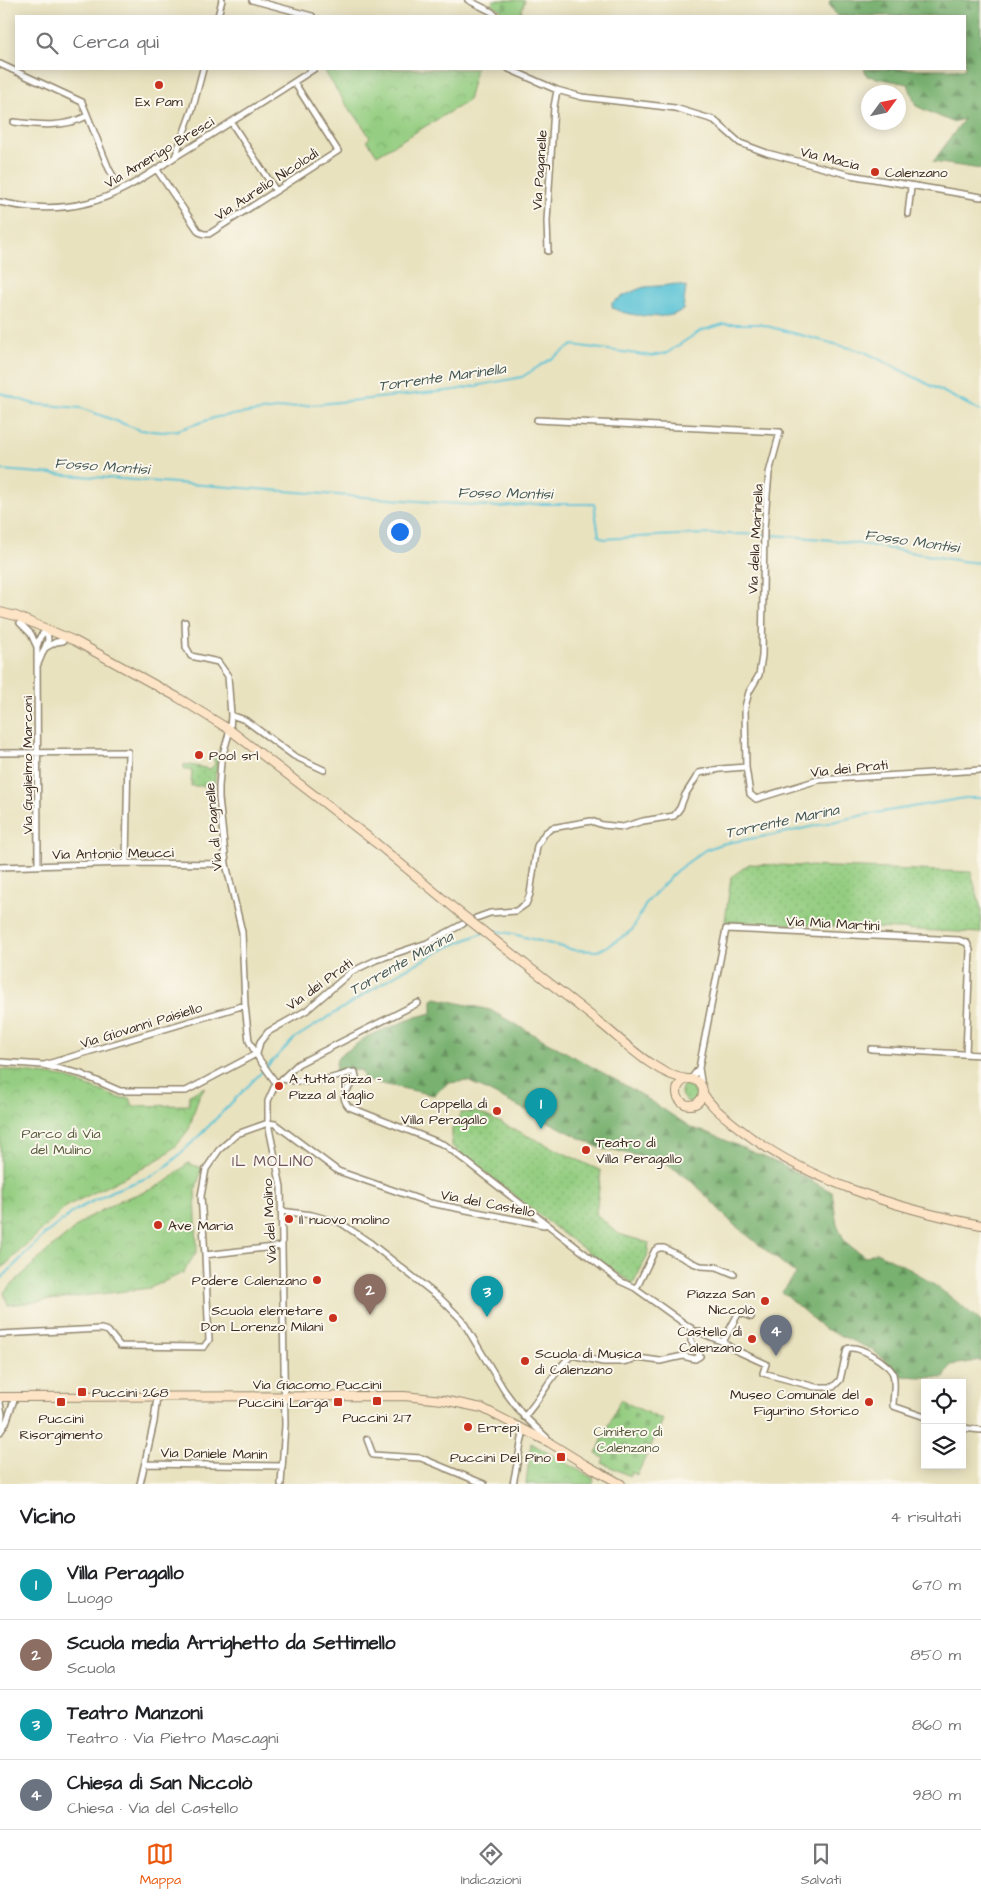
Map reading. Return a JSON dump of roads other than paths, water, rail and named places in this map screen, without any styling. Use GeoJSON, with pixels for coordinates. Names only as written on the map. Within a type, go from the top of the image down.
{"type":"FeatureCollection","features":[{"type":"Feature","properties":{"kind":"main road"},"geometry":{"type":"LineString","coordinates":[[0,612],[20,623],[75,641],[177,697],[230,730],[376,843],[460,913],[646,1060],[668,1074],[698,1081],[712,1106],[750,1138],[824,1178],[879,1199],[981,1225]]}},
{"type":"Feature","properties":{"kind":"main road"},"geometry":{"type":"LineString","coordinates":[[0,612],[63,641],[96,653]]}},
{"type":"Feature","properties":{"kind":"main road"},"geometry":{"type":"LineString","coordinates":[[668,1074],[678,1090],[679,1097],[684,1102],[712,1106]]}},
{"type":"Feature","properties":{"kind":"main road"},"geometry":{"type":"LineString","coordinates":[[678,1090],[681,1083],[689,1079]]}},
{"type":"Feature","properties":{"kind":"main road"},"geometry":{"type":"LineString","coordinates":[[694,1104],[700,1100],[703,1090]]}},
{"type":"Feature","properties":{"kind":"main road","name":"Via Giacomo Puccini"},"geometry":{"type":"LineString","coordinates":[[0,1397],[404,1396],[443,1400],[482,1408],[550,1443],[621,1484]]}},
{"type":"Feature","properties":{"kind":"street"},"geometry":{"type":"LineString","coordinates":[[218,15],[222,0]]}},
{"type":"Feature","properties":{"kind":"street"},"geometry":{"type":"LineString","coordinates":[[252,0],[308,15]]}},
{"type":"Feature","properties":{"kind":"street"},"geometry":{"type":"LineString","coordinates":[[468,0],[495,15]]}},
{"type":"Feature","properties":{"kind":"street"},"geometry":{"type":"LineString","coordinates":[[0,64],[82,102],[109,169],[116,181]]}},
{"type":"Feature","properties":{"kind":"street"},"geometry":{"type":"LineString","coordinates":[[175,157],[193,107],[203,70]]}},
{"type":"Feature","properties":{"kind":"street","name":"Via Amerigo Bresci"},"geometry":{"type":"LineString","coordinates":[[0,202],[35,208],[80,204],[120,191],[157,170],[312,70]]}},
{"type":"Feature","properties":{"kind":"street"},"geometry":{"type":"LineString","coordinates":[[511,70],[557,90]]}},
{"type":"Feature","properties":{"kind":"street","name":"Via Aurelio Nicolodi"},"geometry":{"type":"LineString","coordinates":[[157,170],[199,232],[204,234],[209,234],[276,191],[338,151],[294,82]]}},
{"type":"Feature","properties":{"kind":"street","name":"Via Macia"},"geometry":{"type":"LineString","coordinates":[[557,90],[582,97],[675,108],[714,120],[740,143],[767,153],[850,175],[911,187],[981,197]]}},
{"type":"Feature","properties":{"kind":"street","name":"Via Paganelle"},"geometry":{"type":"LineString","coordinates":[[548,252],[547,221],[554,107],[557,90]]}},
{"type":"Feature","properties":{"kind":"street"},"geometry":{"type":"LineString","coordinates":[[14,122],[63,125],[79,121],[88,116]]}},
{"type":"Feature","properties":{"kind":"street"},"geometry":{"type":"LineString","coordinates":[[231,122],[276,191]]}},
{"type":"Feature","properties":{"kind":"street"},"geometry":{"type":"LineString","coordinates":[[908,214],[911,187]]}},
{"type":"Feature","properties":{"kind":"street","name":"Via della Marinella"},"geometry":{"type":"LineString","coordinates":[[537,420],[780,432],[769,473],[764,529],[762,656],[759,676],[749,692],[745,707],[746,767]]}},
{"type":"Feature","properties":{"kind":"street","name":"Via di Pagnelle"},"geometry":{"type":"LineString","coordinates":[[185,622],[186,647],[191,656],[218,662],[228,676],[230,730],[221,761],[218,787],[226,864],[242,932],[245,1005],[249,1041],[258,1056]]}},
{"type":"Feature","properties":{"kind":"street"},"geometry":{"type":"LineString","coordinates":[[20,623],[30,634],[37,647]]}},
{"type":"Feature","properties":{"kind":"street","name":"Via Guglielmo Marconi"},"geometry":{"type":"LineString","coordinates":[[38,865],[37,647],[46,632]]}},
{"type":"Feature","properties":{"kind":"street","name":"Via Guglielmo Marconi"},"geometry":{"type":"LineString","coordinates":[[38,664],[44,649],[46,632]]}},
{"type":"Feature","properties":{"kind":"street"},"geometry":{"type":"LineString","coordinates":[[44,649],[56,642],[63,641]]}},
{"type":"Feature","properties":{"kind":"street"},"geometry":{"type":"LineString","coordinates":[[230,715],[245,720],[294,756],[324,770]]}},
{"type":"Feature","properties":{"kind":"street"},"geometry":{"type":"LineString","coordinates":[[0,753],[128,752],[126,863]]}},
{"type":"Feature","properties":{"kind":"street"},"geometry":{"type":"LineString","coordinates":[[476,918],[490,913],[516,911],[526,904],[530,894],[537,846],[544,833],[552,828],[591,821],[603,825],[623,827],[643,821],[674,816],[700,773],[746,767]]}},
{"type":"Feature","properties":{"kind":"street","name":"Via dei Prati"},"geometry":{"type":"LineString","coordinates":[[746,767],[750,794],[756,799],[818,780],[981,770]]}},
{"type":"Feature","properties":{"kind":"street","name":"Via Antonio Meucci"},"geometry":{"type":"LineString","coordinates":[[0,867],[126,863],[226,864]]}},
{"type":"Feature","properties":{"kind":"street","name":"Via dei Prati"},"geometry":{"type":"LineString","coordinates":[[258,1056],[260,1042],[268,1032],[307,1010],[352,972],[376,960],[427,943],[463,924]]}},
{"type":"Feature","properties":{"kind":"street","name":"Via Mia Martini"},"geometry":{"type":"LineString","coordinates":[[703,1090],[699,1068],[726,929],[959,940],[967,942],[970,950],[966,1054]]}},
{"type":"Feature","properties":{"kind":"street"},"geometry":{"type":"LineString","coordinates":[[282,1079],[298,1064],[418,1002]]}},
{"type":"Feature","properties":{"kind":"street","name":"Via Giovanni Paisiello"},"geometry":{"type":"LineString","coordinates":[[43,1065],[245,1005]]}},
{"type":"Feature","properties":{"kind":"street"},"geometry":{"type":"LineString","coordinates":[[871,1049],[981,1055]]}},
{"type":"Feature","properties":{"kind":"street"},"geometry":{"type":"LineString","coordinates":[[0,1062],[43,1065],[80,1074],[120,1091],[186,1091],[258,1056],[275,1080],[317,1081],[341,1076],[347,1072],[355,1072],[355,1080],[348,1087],[344,1098],[344,1102],[349,1107],[445,1145],[547,1225]]}},
{"type":"Feature","properties":{"kind":"street","name":"Via Mia Martini"},"geometry":{"type":"LineString","coordinates":[[689,1079],[699,1068]]}},
{"type":"Feature","properties":{"kind":"street","name":"Via del Molino"},"geometry":{"type":"LineString","coordinates":[[275,1080],[268,1101],[268,1123],[281,1187],[284,1396],[281,1484]]}},
{"type":"Feature","properties":{"kind":"street"},"geometry":{"type":"LineString","coordinates":[[0,1334],[101,1329],[108,1332],[120,1346],[204,1347],[208,1340],[201,1196],[206,1169],[219,1150],[237,1134],[268,1123]]}},
{"type":"Feature","properties":{"kind":"street","name":"Via del Castello"},"geometry":{"type":"LineString","coordinates":[[268,1123],[275,1124],[338,1171],[430,1203],[547,1225],[620,1281],[635,1288],[693,1329],[723,1342],[733,1350],[766,1364],[763,1373],[815,1386],[832,1387],[840,1380],[847,1349],[850,1347],[857,1348],[886,1364],[892,1370],[894,1384],[893,1406],[921,1416]]}},
{"type":"Feature","properties":{"kind":"street"},"geometry":{"type":"LineString","coordinates":[[281,1211],[312,1215],[342,1223],[369,1242],[440,1299],[462,1320],[504,1390],[524,1417],[550,1443]]}},
{"type":"Feature","properties":{"kind":"street"},"geometry":{"type":"LineString","coordinates":[[204,1255],[282,1246]]}},
{"type":"Feature","properties":{"kind":"street"},"geometry":{"type":"LineString","coordinates":[[635,1288],[655,1250],[658,1248],[664,1248],[693,1263],[716,1267],[734,1274]]}},
{"type":"Feature","properties":{"kind":"street"},"geometry":{"type":"LineString","coordinates":[[723,1342],[739,1312],[751,1316]]}},
{"type":"Feature","properties":{"kind":"street"},"geometry":{"type":"LineString","coordinates":[[524,1417],[536,1404],[565,1361],[572,1355],[603,1362],[622,1362],[638,1358],[660,1360],[683,1356],[695,1359],[700,1356],[691,1341],[693,1329]]}},
{"type":"Feature","properties":{"kind":"street"},"geometry":{"type":"LineString","coordinates":[[0,1431],[8,1418],[15,1396]]}},
{"type":"Feature","properties":{"kind":"street"},"geometry":{"type":"LineString","coordinates":[[140,1484],[154,1422],[157,1396]]}},
{"type":"Feature","properties":{"kind":"street"},"geometry":{"type":"LineString","coordinates":[[0,1403],[2,1420],[0,1431]]}},
{"type":"Feature","properties":{"kind":"street"},"geometry":{"type":"LineString","coordinates":[[966,1428],[981,1430]]}},
{"type":"Feature","properties":{"kind":"street"},"geometry":{"type":"LineString","coordinates":[[513,1484],[524,1429]]}},
{"type":"Feature","properties":{"kind":"street"},"geometry":{"type":"LineString","coordinates":[[366,1439],[373,1455],[421,1458],[484,1484]]}},
{"type":"Feature","properties":{"kind":"street","name":"Via Daniele Manin"},"geometry":{"type":"LineString","coordinates":[[145,1464],[282,1466]]}},
{"type":"Feature","properties":{"kind":"water"},"geometry":{"type":"Polygon","coordinates":[[[675,284],[686,287],[683,310],[673,315],[641,316],[623,312],[612,307],[612,303],[615,301],[642,288],[675,284]]]}},
{"type":"Feature","properties":{"kind":"waterway","name":"Torrente Marinella"},"geometry":{"type":"LineString","coordinates":[[0,393],[34,404],[81,408],[140,430],[163,432],[178,430],[217,417],[291,407],[455,390],[522,377],[573,345],[651,356],[667,353],[700,331],[724,324],[759,324],[865,352],[981,411]]}},
{"type":"Feature","properties":{"kind":"waterway","name":"Fosso Montisi"},"geometry":{"type":"LineString","coordinates":[[0,470],[499,507],[536,504],[594,504],[599,536],[604,539],[702,534],[775,535],[840,541],[981,563]]}},
{"type":"Feature","properties":{"kind":"waterway","name":"Torrente Marina"},"geometry":{"type":"LineString","coordinates":[[487,931],[513,934],[574,950],[598,951],[632,930],[647,902],[676,871],[705,850],[721,844],[783,833],[864,815],[965,798],[981,798]]}},
{"type":"Feature","properties":{"kind":"waterway","name":"Torrente Marina"},"geometry":{"type":"LineString","coordinates":[[0,1280],[45,1234],[76,1210],[112,1191],[152,1176],[165,1168],[295,1038],[402,971],[450,946],[483,933]]}},
{"type":"Feature","properties":{"kind":"place","name":"Ex Pam"},"geometry":{"type":"Point","coordinates":[159,85]}},
{"type":"Feature","properties":{"kind":"place","name":"Calenzano"},"geometry":{"type":"Point","coordinates":[875,172]}},
{"type":"Feature","properties":{"kind":"place","name":"Pool srl"},"geometry":{"type":"Point","coordinates":[199,755]}},
{"type":"Feature","properties":{"kind":"place","name":"A tutta pizza - Pizza al taglio"},"geometry":{"type":"Point","coordinates":[279,1086]}},
{"type":"Feature","properties":{"kind":"place","name":"Cappella di Villa Peragallo"},"geometry":{"type":"Point","coordinates":[497,1111]}},
{"type":"Feature","properties":{"kind":"place","name":"Villa Peragallo"},"geometry":{"type":"Point","coordinates":[541,1129]}},
{"type":"Feature","properties":{"kind":"place","name":"Teatro di Villa Peragallo"},"geometry":{"type":"Point","coordinates":[586,1150]}},
{"type":"Feature","properties":{"kind":"place","name":"Il nuovo molino"},"geometry":{"type":"Point","coordinates":[289,1219]}},
{"type":"Feature","properties":{"kind":"place","name":"Ave Maria"},"geometry":{"type":"Point","coordinates":[158,1225]}},
{"type":"Feature","properties":{"kind":"place","name":"Podere Calenzano"},"geometry":{"type":"Point","coordinates":[317,1280]}},
{"type":"Feature","properties":{"kind":"place","name":"Piazza San Niccolò"},"geometry":{"type":"Point","coordinates":[765,1301]}},
{"type":"Feature","properties":{"kind":"place","name":"Scuola media Arrighetto da Settimello"},"geometry":{"type":"Point","coordinates":[370,1315]}},
{"type":"Feature","properties":{"kind":"place","name":"Teatro Manzoni"},"geometry":{"type":"Point","coordinates":[487,1317]}},
{"type":"Feature","properties":{"kind":"place","name":"Scuola elemetare Don Lorenzo Milani"},"geometry":{"type":"Point","coordinates":[333,1318]}},
{"type":"Feature","properties":{"kind":"place","name":"Castello di Calenzano"},"geometry":{"type":"Point","coordinates":[752,1339]}},
{"type":"Feature","properties":{"kind":"place","name":"Chiesa di San Niccolò"},"geometry":{"type":"Point","coordinates":[776,1356]}},
{"type":"Feature","properties":{"kind":"place","name":"Scuola di Musica di Calenzano"},"geometry":{"type":"Point","coordinates":[525,1361]}},
{"type":"Feature","properties":{"kind":"place","name":"Puccini 268"},"geometry":{"type":"Point","coordinates":[82,1392]}},
{"type":"Feature","properties":{"kind":"place","name":"Puccini 217"},"geometry":{"type":"Point","coordinates":[377,1401]}},
{"type":"Feature","properties":{"kind":"place","name":"Puccini Risorgimento"},"geometry":{"type":"Point","coordinates":[61,1402]}},
{"type":"Feature","properties":{"kind":"place","name":"Puccini Larga"},"geometry":{"type":"Point","coordinates":[338,1402]}},
{"type":"Feature","properties":{"kind":"place","name":"Museo Comunale del Figurino Storico"},"geometry":{"type":"Point","coordinates":[869,1402]}},
{"type":"Feature","properties":{"kind":"place","name":"Errepi"},"geometry":{"type":"Point","coordinates":[468,1427]}},
{"type":"Feature","properties":{"kind":"place","name":"Puccini Del Pino"},"geometry":{"type":"Point","coordinates":[561,1457]}},
{"type":"Feature","properties":{"kind":"district","name":"IL MOLINO"},"geometry":{"type":"Point","coordinates":[273,1161]}},
{"type":"Feature","properties":{"kind":"park label","name":"Parco di Via del Mulino"},"geometry":{"type":"Point","coordinates":[61,1142]}},
{"type":"Feature","properties":{"kind":"park label","name":"Cimitero di Calenzano"},"geometry":{"type":"Point","coordinates":[628,1439]}}]}
